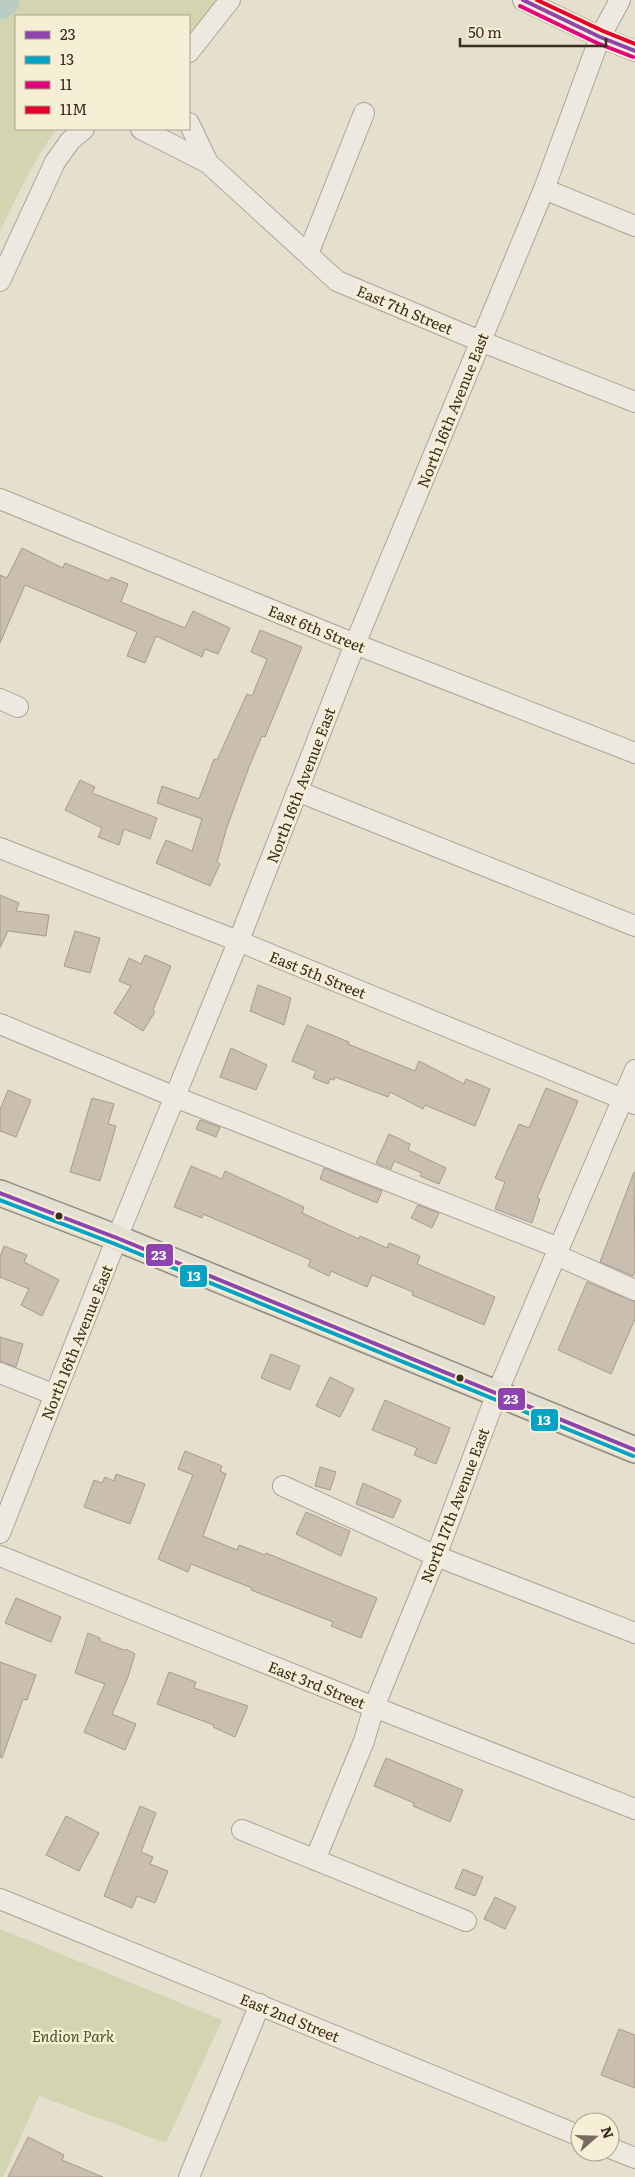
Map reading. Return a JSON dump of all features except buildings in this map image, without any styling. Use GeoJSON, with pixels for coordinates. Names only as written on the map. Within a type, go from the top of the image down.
{"type":"FeatureCollection","features":[{"type":"Feature","properties":{"kind":"main road"},"geometry":{"type":"LineString","coordinates":[[0,1193],[117,1238],[635,1450]]}},
{"type":"Feature","properties":{"kind":"street"},"geometry":{"type":"LineString","coordinates":[[190,51],[230,0]]}},
{"type":"Feature","properties":{"kind":"street"},"geometry":{"type":"LineString","coordinates":[[523,0],[600,37],[635,51]]}},
{"type":"Feature","properties":{"kind":"street","name":"North 16th Avenue East"},"geometry":{"type":"LineString","coordinates":[[0,1533],[355,644],[544,189],[600,37],[620,0]]}},
{"type":"Feature","properties":{"kind":"street"},"geometry":{"type":"LineString","coordinates":[[308,254],[364,113]]}},
{"type":"Feature","properties":{"kind":"street","name":"East 7th Street"},"geometry":{"type":"LineString","coordinates":[[190,125],[208,163]]}},
{"type":"Feature","properties":{"kind":"street"},"geometry":{"type":"LineString","coordinates":[[0,282],[55,162],[70,141],[83,130]]}},
{"type":"Feature","properties":{"kind":"street","name":"East 7th Street"},"geometry":{"type":"LineString","coordinates":[[143,130],[208,163],[337,281],[480,341],[635,402]]}},
{"type":"Feature","properties":{"kind":"street"},"geometry":{"type":"LineString","coordinates":[[544,189],[635,226]]}},
{"type":"Feature","properties":{"kind":"street","name":"East 6th Street"},"geometry":{"type":"LineString","coordinates":[[0,499],[355,644],[635,754]]}},
{"type":"Feature","properties":{"kind":"street"},"geometry":{"type":"LineString","coordinates":[[297,791],[635,926]]}},
{"type":"Feature","properties":{"kind":"street","name":"East 5th Street"},"geometry":{"type":"LineString","coordinates":[[0,848],[238,941],[629,1102]]}},
{"type":"Feature","properties":{"kind":"street"},"geometry":{"type":"LineString","coordinates":[[0,1024],[558,1252],[635,1290]]}},
{"type":"Feature","properties":{"kind":"street","name":"North 17th Avenue East"},"geometry":{"type":"LineString","coordinates":[[315,1860],[364,1741],[374,1707],[436,1556],[497,1393],[558,1252],[629,1102],[635,1070]]}},
{"type":"Feature","properties":{"kind":"street"},"geometry":{"type":"LineString","coordinates":[[0,1373],[55,1395]]}},
{"type":"Feature","properties":{"kind":"street"},"geometry":{"type":"LineString","coordinates":[[282,1486],[436,1556],[635,1633]]}},
{"type":"Feature","properties":{"kind":"street","name":"East 3rd Street"},"geometry":{"type":"LineString","coordinates":[[0,1556],[374,1707],[635,1809]]}},
{"type":"Feature","properties":{"kind":"street"},"geometry":{"type":"LineString","coordinates":[[242,1830],[466,1921]]}},
{"type":"Feature","properties":{"kind":"street","name":"East 2nd Street"},"geometry":{"type":"LineString","coordinates":[[0,1899],[570,2132]]}},
{"type":"Feature","properties":{"kind":"street"},"geometry":{"type":"LineString","coordinates":[[189,2177],[260,2004]]}},
{"type":"Feature","properties":{"kind":"street"},"geometry":{"type":"LineString","coordinates":[[620,2152],[635,2158]]}},
{"type":"Feature","properties":{"kind":"green space"},"geometry":{"type":"Polygon","coordinates":[[[0,0],[217,0],[190,33],[190,15],[15,15],[15,130],[58,130],[44,147],[36,161],[0,232],[0,0]]]}},
{"type":"Feature","properties":{"kind":"green space","name":"Endion Park"},"geometry":{"type":"Polygon","coordinates":[[[0,1929],[222,2020],[166,2143],[39,2096],[3,2177],[0,2177],[0,1929]]]}},
{"type":"Feature","properties":{"kind":"transit line","name":"23"},"geometry":{"type":"LineString","coordinates":[[523,0],[600,37],[635,51]]}},
{"type":"Feature","properties":{"kind":"transit line","name":"11M"},"geometry":{"type":"LineString","coordinates":[[537,0],[635,44]]}},
{"type":"Feature","properties":{"kind":"transit line","name":"11"},"geometry":{"type":"LineString","coordinates":[[520,6],[597,43],[633,57]]}},
{"type":"Feature","properties":{"kind":"transit line","name":"23"},"geometry":{"type":"LineString","coordinates":[[0,1193],[117,1238],[635,1450]]}},
{"type":"Feature","properties":{"kind":"transit line","name":"13"},"geometry":{"type":"LineString","coordinates":[[0,1200],[115,1244],[633,1456]]}}]}
